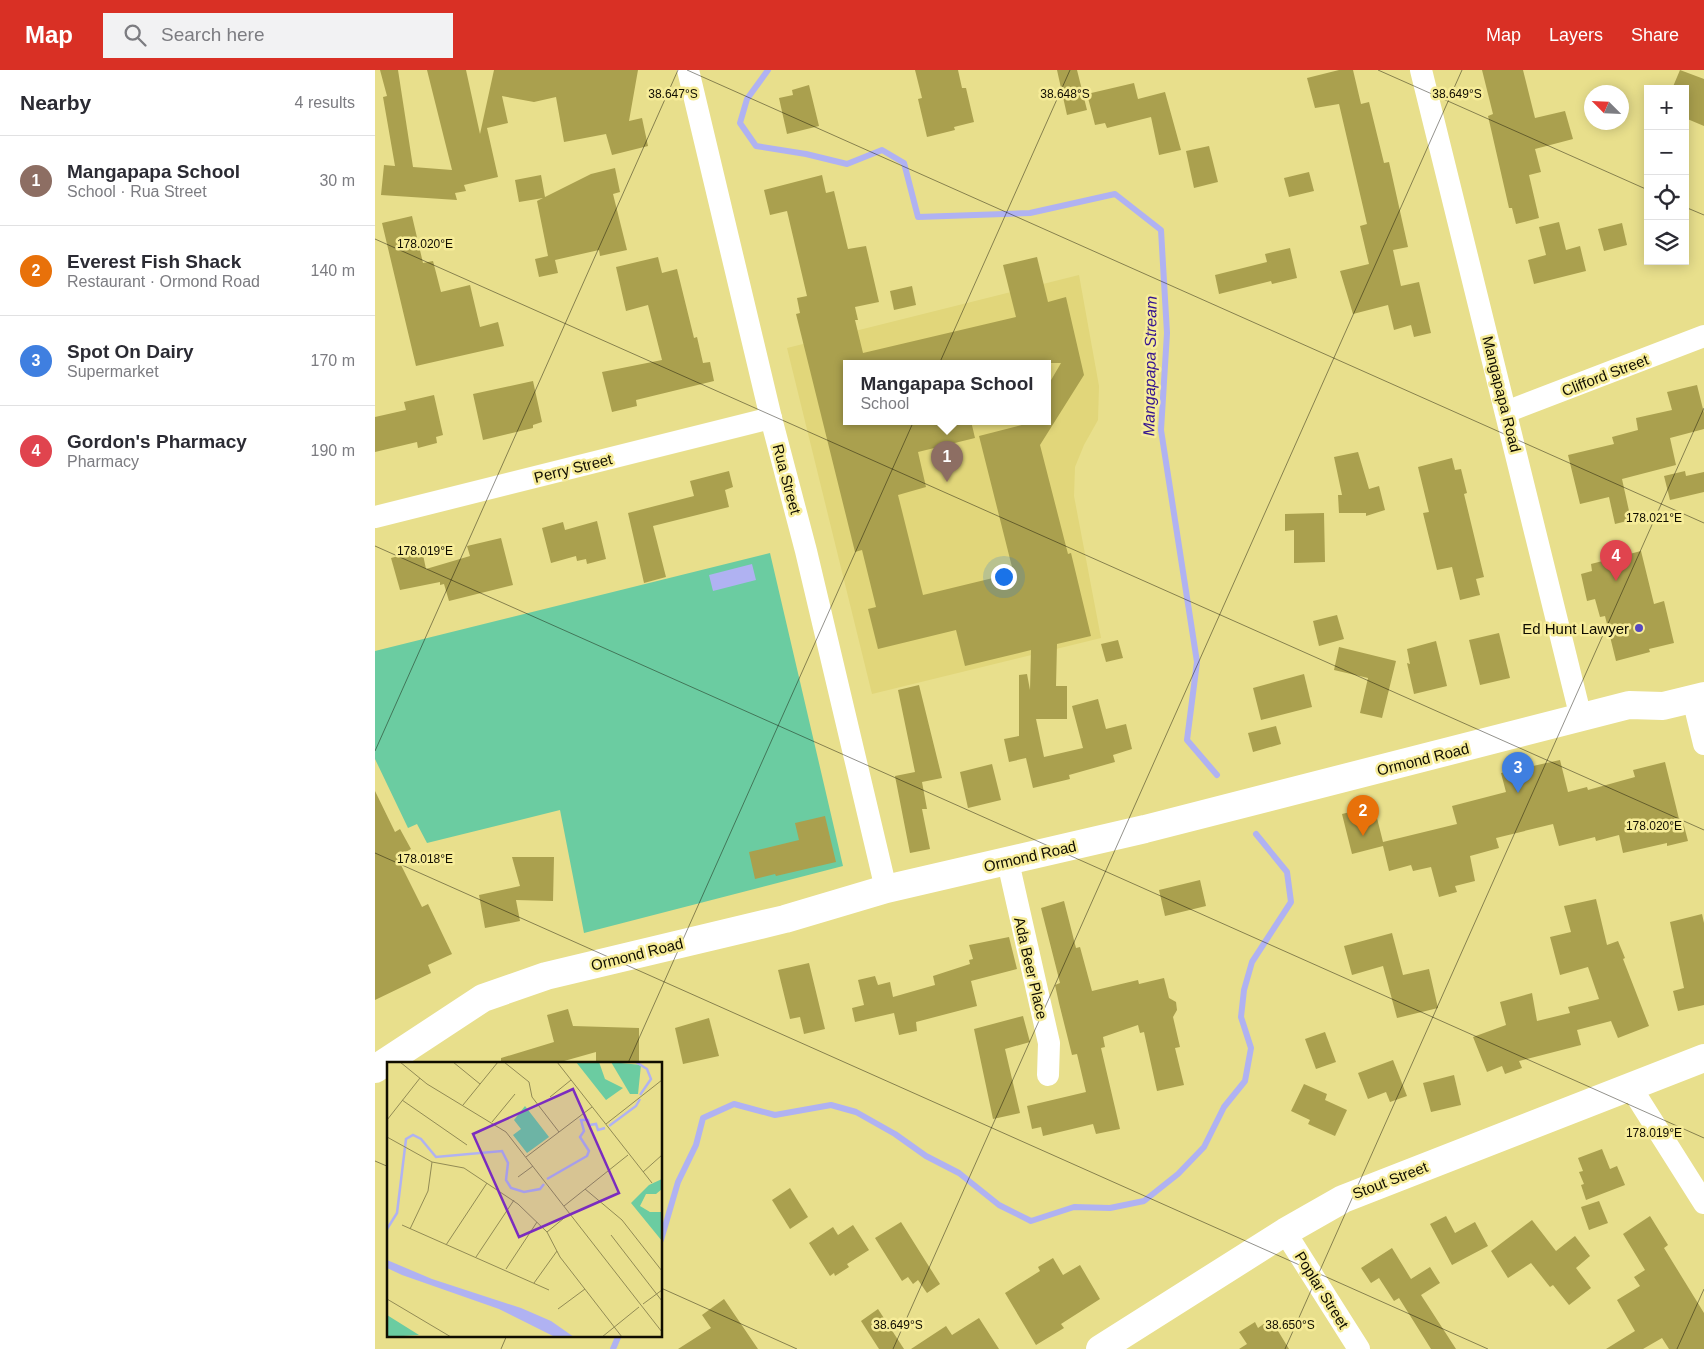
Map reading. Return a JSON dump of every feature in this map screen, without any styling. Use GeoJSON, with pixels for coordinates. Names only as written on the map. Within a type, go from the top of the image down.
{"type":"FeatureCollection","features":[{"type":"Feature","properties":{"kind":"main road","name":"Ormond Road"},"geometry":{"type":"LineString","coordinates":[[375,1069],[462,1010],[483,998],[545,976],[785,919],[886,889],[1145,830],[1629,705],[1663,706],[1699,698]]}},
{"type":"Feature","properties":{"kind":"main road","name":"Stout Street"},"geometry":{"type":"LineString","coordinates":[[1100,1349],[1285,1232],[1343,1199],[1704,1058]]}},
{"type":"Feature","properties":{"kind":"street","name":"Rua Street"},"geometry":{"type":"LineString","coordinates":[[688,70],[771,418],[806,551],[886,889]]}},
{"type":"Feature","properties":{"kind":"street","name":"Mangapapa Road"},"geometry":{"type":"LineString","coordinates":[[1421,70],[1581,718]]}},
{"type":"Feature","properties":{"kind":"street","name":"Clifford Street"},"geometry":{"type":"LineString","coordinates":[[1506,412],[1704,336]]}},
{"type":"Feature","properties":{"kind":"street","name":"Perry Street"},"geometry":{"type":"LineString","coordinates":[[375,517],[771,418]]}},
{"type":"Feature","properties":{"kind":"street"},"geometry":{"type":"LineString","coordinates":[[1699,698],[1704,744]]}},
{"type":"Feature","properties":{"kind":"street","name":"Ada Beer Place"},"geometry":{"type":"LineString","coordinates":[[1007,862],[1049,1043],[1048,1075]]}},
{"type":"Feature","properties":{"kind":"street"},"geometry":{"type":"LineString","coordinates":[[1630,1086],[1704,1203]]}},
{"type":"Feature","properties":{"kind":"street","name":"Poplar Street"},"geometry":{"type":"LineString","coordinates":[[1285,1232],[1359,1349]]}},
{"type":"Feature","properties":{"kind":"shaded area"},"geometry":{"type":"Polygon","coordinates":[[[1079,275],[1099,386],[1098,420],[1084,445],[1075,467],[1074,496],[1101,638],[872,694],[787,348],[1079,275]]]}},
{"type":"Feature","properties":{"kind":"green space"},"geometry":{"type":"Polygon","coordinates":[[[770,553],[843,866],[584,933],[560,810],[427,843],[417,824],[408,828],[375,759],[375,651],[770,553]]]}},
{"type":"Feature","properties":{"kind":"water"},"geometry":{"type":"Polygon","coordinates":[[[752,564],[756,580],[713,591],[709,575],[752,564]]]}},
{"type":"Feature","properties":{"kind":"building"},"geometry":{"type":"Polygon","coordinates":[[[380,70],[398,70],[413,167],[452,170],[427,70],[466,70],[480,134],[494,70],[638,70],[629,121],[642,118],[648,146],[612,155],[606,134],[564,142],[556,97],[534,102],[502,96],[508,123],[487,128],[498,177],[464,185],[466,191],[455,193],[457,200],[381,195],[384,165],[395,166],[383,97],[387,96],[380,70]]]}},
{"type":"Feature","properties":{"kind":"building"},"geometry":{"type":"Polygon","coordinates":[[[915,70],[958,70],[962,88],[966,88],[974,122],[954,127],[955,130],[927,137],[918,99],[922,98],[915,70]]]}},
{"type":"Feature","properties":{"kind":"building"},"geometry":{"type":"Polygon","coordinates":[[[1057,70],[1077,70],[1087,110],[1067,115],[1057,70]]]}},
{"type":"Feature","properties":{"kind":"building"},"geometry":{"type":"Polygon","coordinates":[[[1339,70],[1353,70],[1361,104],[1369,102],[1384,163],[1389,162],[1408,247],[1393,250],[1401,286],[1419,282],[1431,333],[1414,337],[1411,325],[1394,330],[1388,305],[1353,314],[1340,271],[1369,264],[1360,226],[1367,224],[1339,104],[1315,108],[1307,78],[1339,70]]]}},
{"type":"Feature","properties":{"kind":"building"},"geometry":{"type":"Polygon","coordinates":[[[1482,70],[1523,70],[1535,118],[1565,111],[1573,139],[1535,149],[1541,172],[1529,175],[1539,218],[1516,224],[1512,208],[1509,208],[1488,116],[1493,114],[1482,70]]]}},
{"type":"Feature","properties":{"kind":"building"},"geometry":{"type":"Polygon","coordinates":[[[1680,70],[1704,79],[1704,126],[1689,120],[1689,85],[1674,85],[1680,70]]]}},
{"type":"Feature","properties":{"kind":"building"},"geometry":{"type":"Polygon","coordinates":[[[1134,83],[1138,99],[1165,92],[1181,150],[1159,155],[1151,117],[1107,128],[1105,123],[1095,125],[1087,94],[1134,83]]]}},
{"type":"Feature","properties":{"kind":"building"},"geometry":{"type":"Polygon","coordinates":[[[809,85],[819,126],[787,134],[779,98],[793,95],[792,90],[809,85]]]}},
{"type":"Feature","properties":{"kind":"building"},"geometry":{"type":"Polygon","coordinates":[[[1209,146],[1218,182],[1194,188],[1186,151],[1209,146]]]}},
{"type":"Feature","properties":{"kind":"building"},"geometry":{"type":"Polygon","coordinates":[[[615,168],[620,192],[613,194],[627,250],[600,256],[599,250],[555,260],[558,273],[539,277],[535,259],[548,256],[537,201],[543,198],[519,202],[515,180],[541,175],[545,197],[591,174],[615,168]]]}},
{"type":"Feature","properties":{"kind":"building"},"geometry":{"type":"Polygon","coordinates":[[[1309,172],[1314,191],[1289,197],[1284,178],[1309,172]]]}},
{"type":"Feature","properties":{"kind":"building"},"geometry":{"type":"Polygon","coordinates":[[[822,175],[826,193],[834,191],[848,249],[866,246],[879,302],[855,307],[858,320],[855,320],[863,353],[1016,317],[1003,265],[1037,257],[1048,302],[1066,297],[1084,375],[1040,445],[1068,554],[1071,553],[1091,636],[1057,644],[1056,686],[1067,686],[1067,719],[1036,719],[1044,757],[1083,748],[1072,706],[1098,699],[1106,729],[1126,724],[1132,749],[1113,755],[1115,762],[1069,775],[1070,779],[1033,788],[1026,758],[1009,762],[1004,739],[1019,736],[1019,675],[1027,674],[1030,690],[1031,650],[965,666],[956,630],[878,649],[868,609],[876,607],[862,550],[855,552],[796,314],[800,313],[797,298],[807,296],[787,211],[770,215],[764,190],[822,175]],[[843,360],[843,425],[972,425],[975,438],[918,452],[926,487],[898,495],[923,595],[993,578],[992,572],[1012,567],[979,436],[1022,425],[1051,425],[1051,380],[1061,363],[1051,363],[1051,360],[843,360]]]}},
{"type":"Feature","properties":{"kind":"building"},"geometry":{"type":"Polygon","coordinates":[[[412,216],[423,263],[433,261],[441,292],[470,285],[480,327],[498,322],[504,346],[416,366],[382,223],[412,216]]]}},
{"type":"Feature","properties":{"kind":"building"},"geometry":{"type":"Polygon","coordinates":[[[1559,222],[1566,250],[1580,246],[1586,271],[1534,284],[1528,260],[1546,255],[1539,227],[1559,222]]]}},
{"type":"Feature","properties":{"kind":"building"},"geometry":{"type":"Polygon","coordinates":[[[1622,223],[1627,245],[1604,251],[1598,229],[1622,223]]]}},
{"type":"Feature","properties":{"kind":"building"},"geometry":{"type":"Polygon","coordinates":[[[1290,248],[1297,278],[1272,284],[1271,281],[1219,294],[1215,275],[1267,262],[1265,254],[1290,248]]]}},
{"type":"Feature","properties":{"kind":"building"},"geometry":{"type":"Polygon","coordinates":[[[658,257],[662,273],[677,269],[694,338],[697,337],[703,363],[710,362],[714,381],[636,400],[637,406],[612,412],[602,372],[662,360],[648,305],[626,311],[616,267],[658,257]]]}},
{"type":"Feature","properties":{"kind":"building"},"geometry":{"type":"Polygon","coordinates":[[[912,286],[916,305],[894,310],[890,291],[912,286]]]}},
{"type":"Feature","properties":{"kind":"building"},"geometry":{"type":"Polygon","coordinates":[[[533,381],[542,422],[533,425],[533,428],[483,440],[473,394],[533,381]]]}},
{"type":"Feature","properties":{"kind":"building"},"geometry":{"type":"Polygon","coordinates":[[[1697,385],[1704,413],[1704,429],[1670,438],[1676,465],[1622,479],[1631,520],[1615,524],[1609,497],[1580,504],[1568,455],[1614,444],[1612,437],[1638,430],[1636,418],[1672,410],[1667,392],[1697,385]]]}},
{"type":"Feature","properties":{"kind":"building"},"geometry":{"type":"Polygon","coordinates":[[[434,395],[443,435],[436,437],[437,443],[418,448],[417,442],[375,452],[375,417],[406,410],[404,402],[434,395]]]}},
{"type":"Feature","properties":{"kind":"building"},"geometry":{"type":"Polygon","coordinates":[[[1358,452],[1369,489],[1379,486],[1385,510],[1366,516],[1366,513],[1339,513],[1338,495],[1342,495],[1334,457],[1358,452]]]}},
{"type":"Feature","properties":{"kind":"building"},"geometry":{"type":"Polygon","coordinates":[[[1452,458],[1455,470],[1461,469],[1467,493],[1464,494],[1484,577],[1476,579],[1480,595],[1460,600],[1452,567],[1437,570],[1423,513],[1429,512],[1418,467],[1452,458]]]}},
{"type":"Feature","properties":{"kind":"building"},"geometry":{"type":"Polygon","coordinates":[[[729,471],[733,487],[725,490],[729,507],[653,526],[666,577],[644,583],[628,513],[694,496],[690,481],[729,471]]]}},
{"type":"Feature","properties":{"kind":"building"},"geometry":{"type":"Polygon","coordinates":[[[1685,471],[1686,476],[1704,472],[1704,492],[1670,500],[1664,476],[1685,471]]]}},
{"type":"Feature","properties":{"kind":"building"},"geometry":{"type":"Polygon","coordinates":[[[1324,513],[1325,562],[1294,563],[1294,530],[1285,531],[1285,514],[1324,513]]]}},
{"type":"Feature","properties":{"kind":"building"},"geometry":{"type":"Polygon","coordinates":[[[597,521],[606,559],[587,564],[586,559],[577,561],[576,556],[551,563],[542,528],[563,522],[565,530],[597,521]]]}},
{"type":"Feature","properties":{"kind":"building"},"geometry":{"type":"Polygon","coordinates":[[[501,538],[513,585],[449,601],[444,584],[440,585],[440,582],[400,590],[391,558],[422,550],[426,569],[470,556],[467,546],[501,538]]]}},
{"type":"Feature","properties":{"kind":"building"},"geometry":{"type":"Polygon","coordinates":[[[1641,551],[1654,604],[1664,601],[1674,643],[1649,649],[1650,652],[1616,661],[1605,616],[1600,617],[1595,599],[1587,601],[1581,574],[1592,571],[1591,564],[1641,551]]]}},
{"type":"Feature","properties":{"kind":"building"},"geometry":{"type":"Polygon","coordinates":[[[1337,615],[1344,639],[1319,646],[1313,621],[1337,615]]]}},
{"type":"Feature","properties":{"kind":"building"},"geometry":{"type":"Polygon","coordinates":[[[1499,633],[1510,678],[1480,685],[1469,640],[1499,633]]]}},
{"type":"Feature","properties":{"kind":"building"},"geometry":{"type":"Polygon","coordinates":[[[1118,640],[1123,658],[1106,662],[1101,644],[1118,640]]]}},
{"type":"Feature","properties":{"kind":"building"},"geometry":{"type":"Polygon","coordinates":[[[1436,641],[1447,686],[1414,694],[1407,663],[1410,664],[1407,649],[1436,641]]]}},
{"type":"Feature","properties":{"kind":"building"},"geometry":{"type":"Polygon","coordinates":[[[1339,647],[1396,661],[1382,718],[1360,713],[1368,678],[1334,670],[1339,647]]]}},
{"type":"Feature","properties":{"kind":"building"},"geometry":{"type":"Polygon","coordinates":[[[1304,674],[1312,707],[1261,720],[1253,688],[1304,674]]]}},
{"type":"Feature","properties":{"kind":"building"},"geometry":{"type":"Polygon","coordinates":[[[919,685],[942,778],[922,782],[927,809],[922,809],[930,849],[910,853],[895,776],[915,772],[898,690],[919,685]]]}},
{"type":"Feature","properties":{"kind":"building"},"geometry":{"type":"Polygon","coordinates":[[[1276,726],[1281,744],[1253,752],[1248,733],[1276,726]]]}},
{"type":"Feature","properties":{"kind":"building"},"geometry":{"type":"Polygon","coordinates":[[[1560,760],[1568,792],[1587,787],[1588,790],[1635,777],[1633,770],[1665,762],[1680,823],[1683,822],[1688,841],[1667,846],[1667,843],[1623,853],[1619,835],[1596,841],[1595,837],[1559,846],[1553,824],[1496,838],[1499,848],[1470,856],[1475,881],[1455,886],[1457,892],[1439,897],[1431,867],[1413,871],[1411,865],[1389,871],[1383,846],[1352,854],[1342,814],[1374,806],[1383,842],[1457,824],[1452,806],[1506,792],[1501,773],[1560,760]]]}},
{"type":"Feature","properties":{"kind":"building"},"geometry":{"type":"Polygon","coordinates":[[[992,764],[1001,800],[968,808],[960,772],[992,764]]]}},
{"type":"Feature","properties":{"kind":"building"},"geometry":{"type":"Polygon","coordinates":[[[375,791],[395,832],[400,829],[411,849],[397,857],[422,907],[428,904],[452,954],[428,965],[431,973],[375,1000],[375,791]]]}},
{"type":"Feature","properties":{"kind":"building"},"geometry":{"type":"Polygon","coordinates":[[[825,816],[836,862],[755,879],[749,852],[799,840],[795,823],[825,816]]]}},
{"type":"Feature","properties":{"kind":"building"},"geometry":{"type":"Polygon","coordinates":[[[512,857],[554,857],[553,901],[516,900],[520,921],[485,928],[479,895],[520,886],[512,857]]]}},
{"type":"Feature","properties":{"kind":"building"},"geometry":{"type":"Polygon","coordinates":[[[1200,880],[1206,906],[1165,916],[1159,890],[1200,880]]]}},
{"type":"Feature","properties":{"kind":"building"},"geometry":{"type":"Polygon","coordinates":[[[1596,899],[1607,945],[1618,941],[1649,1026],[1618,1038],[1611,1021],[1577,1030],[1581,1045],[1519,1061],[1522,1068],[1505,1074],[1502,1066],[1487,1072],[1473,1037],[1506,1025],[1500,1002],[1532,993],[1537,1021],[1570,1013],[1568,1007],[1599,999],[1588,967],[1560,975],[1550,937],[1571,932],[1564,906],[1596,899]]]}},
{"type":"Feature","properties":{"kind":"building"},"geometry":{"type":"Polygon","coordinates":[[[1064,901],[1076,948],[1080,947],[1092,991],[1138,980],[1139,984],[1164,978],[1169,998],[1176,1002],[1177,1010],[1173,1017],[1180,1047],[1175,1048],[1184,1085],[1157,1091],[1144,1032],[1140,1033],[1138,1025],[1103,1037],[1105,1047],[1101,1048],[1120,1129],[1096,1134],[1093,1124],[1043,1136],[1041,1127],[1032,1129],[1027,1106],[1086,1092],[1077,1054],[1072,1055],[1059,1003],[1055,985],[1060,983],[1041,908],[1064,901]]]}},
{"type":"Feature","properties":{"kind":"building"},"geometry":{"type":"Polygon","coordinates":[[[1702,914],[1704,923],[1704,1005],[1678,1011],[1673,991],[1684,988],[1670,922],[1702,914]]]}},
{"type":"Feature","properties":{"kind":"building"},"geometry":{"type":"Polygon","coordinates":[[[1392,933],[1403,975],[1429,969],[1438,1008],[1397,1018],[1383,966],[1352,975],[1344,946],[1392,933]]]}},
{"type":"Feature","properties":{"kind":"building"},"geometry":{"type":"Polygon","coordinates":[[[1009,937],[1017,969],[971,981],[977,1006],[916,1022],[917,1031],[899,1035],[894,1013],[855,1022],[852,1008],[864,1005],[858,980],[875,976],[878,985],[890,982],[893,997],[935,985],[933,976],[970,964],[969,960],[973,959],[969,945],[1009,937]]]}},
{"type":"Feature","properties":{"kind":"building"},"geometry":{"type":"Polygon","coordinates":[[[809,963],[825,1029],[804,1034],[800,1017],[790,1019],[778,970],[809,963]]]}},
{"type":"Feature","properties":{"kind":"building"},"geometry":{"type":"Polygon","coordinates":[[[568,1009],[573,1026],[639,1028],[639,1062],[596,1062],[596,1052],[561,1062],[501,1062],[501,1058],[554,1042],[547,1015],[568,1009]]]}},
{"type":"Feature","properties":{"kind":"building"},"geometry":{"type":"Polygon","coordinates":[[[1023,1016],[1030,1042],[1005,1049],[1020,1113],[993,1119],[974,1029],[1023,1016]]]}},
{"type":"Feature","properties":{"kind":"building"},"geometry":{"type":"Polygon","coordinates":[[[709,1018],[719,1056],[683,1064],[675,1028],[709,1018]]]}},
{"type":"Feature","properties":{"kind":"building"},"geometry":{"type":"Polygon","coordinates":[[[1325,1032],[1336,1062],[1316,1069],[1305,1039],[1325,1032]]]}},
{"type":"Feature","properties":{"kind":"building"},"geometry":{"type":"Polygon","coordinates":[[[1393,1060],[1407,1096],[1390,1102],[1386,1092],[1368,1099],[1358,1073],[1393,1060]]]}},
{"type":"Feature","properties":{"kind":"building"},"geometry":{"type":"Polygon","coordinates":[[[1454,1075],[1461,1105],[1431,1112],[1423,1083],[1454,1075]]]}},
{"type":"Feature","properties":{"kind":"building"},"geometry":{"type":"Polygon","coordinates":[[[1304,1084],[1327,1094],[1325,1100],[1347,1110],[1335,1136],[1308,1124],[1310,1120],[1291,1111],[1304,1084]]]}},
{"type":"Feature","properties":{"kind":"building"},"geometry":{"type":"Polygon","coordinates":[[[1602,1149],[1610,1169],[1617,1166],[1625,1185],[1586,1200],[1581,1185],[1584,1184],[1579,1172],[1583,1171],[1578,1158],[1602,1149]]]}},
{"type":"Feature","properties":{"kind":"building"},"geometry":{"type":"Polygon","coordinates":[[[790,1188],[808,1217],[790,1229],[772,1200],[790,1188]]]}},
{"type":"Feature","properties":{"kind":"building"},"geometry":{"type":"Polygon","coordinates":[[[1599,1201],[1608,1223],[1589,1230],[1581,1207],[1599,1201]]]}},
{"type":"Feature","properties":{"kind":"building"},"geometry":{"type":"Polygon","coordinates":[[[1446,1216],[1455,1233],[1475,1222],[1488,1246],[1452,1265],[1430,1224],[1446,1216]]]}},
{"type":"Feature","properties":{"kind":"building"},"geometry":{"type":"Polygon","coordinates":[[[1650,1216],[1668,1245],[1664,1248],[1704,1313],[1704,1349],[1669,1349],[1662,1338],[1643,1349],[1606,1349],[1635,1331],[1617,1300],[1640,1286],[1634,1277],[1645,1270],[1623,1234],[1650,1216]]]}},
{"type":"Feature","properties":{"kind":"building"},"geometry":{"type":"Polygon","coordinates":[[[1532,1220],[1556,1251],[1575,1236],[1590,1256],[1576,1268],[1591,1288],[1569,1305],[1553,1285],[1550,1287],[1531,1263],[1508,1278],[1491,1251],[1532,1220]]]}},
{"type":"Feature","properties":{"kind":"building"},"geometry":{"type":"Polygon","coordinates":[[[901,1222],[940,1284],[927,1293],[918,1280],[913,1284],[908,1277],[902,1281],[875,1238],[901,1222]]]}},
{"type":"Feature","properties":{"kind":"building"},"geometry":{"type":"Polygon","coordinates":[[[853,1225],[869,1250],[847,1264],[849,1267],[835,1276],[834,1273],[830,1276],[809,1243],[833,1227],[838,1235],[853,1225]]]}},
{"type":"Feature","properties":{"kind":"building"},"geometry":{"type":"Polygon","coordinates":[[[1392,1248],[1411,1279],[1430,1267],[1440,1283],[1421,1295],[1456,1349],[1431,1349],[1399,1298],[1394,1301],[1379,1278],[1371,1283],[1361,1268],[1392,1248]]]}},
{"type":"Feature","properties":{"kind":"building"},"geometry":{"type":"Polygon","coordinates":[[[1053,1258],[1063,1275],[1080,1265],[1100,1299],[1061,1324],[1064,1328],[1036,1345],[1005,1293],[1040,1271],[1038,1267],[1053,1258]]]}},
{"type":"Feature","properties":{"kind":"building"},"geometry":{"type":"Polygon","coordinates":[[[724,1299],[758,1349],[678,1349],[711,1328],[702,1315],[724,1299]]]}},
{"type":"Feature","properties":{"kind":"building"},"geometry":{"type":"Polygon","coordinates":[[[878,1309],[904,1349],[879,1349],[861,1321],[878,1309]]]}},
{"type":"Feature","properties":{"kind":"building"},"geometry":{"type":"Polygon","coordinates":[[[979,1318],[999,1349],[911,1349],[946,1326],[952,1335],[979,1318]]]}},
{"type":"Feature","properties":{"kind":"building"},"geometry":{"type":"Polygon","coordinates":[[[1255,1322],[1258,1328],[1265,1323],[1269,1330],[1275,1326],[1289,1349],[1239,1349],[1247,1344],[1239,1332],[1255,1322]]]}},
{"type":"Feature","properties":{"kind":"waterway","name":"Mangapapa Stream"},"geometry":{"type":"LineString","coordinates":[[768,70],[747,99],[740,123],[756,146],[806,154],[847,164],[882,150],[904,163],[918,217],[1030,213],[1115,194],[1161,230],[1167,333],[1161,430],[1197,662],[1187,740],[1217,775]]}},
{"type":"Feature","properties":{"kind":"waterway","name":"Mangapapa Stream"},"geometry":{"type":"LineString","coordinates":[[663,1233],[678,1182],[696,1145],[703,1118],[734,1104],[775,1115],[831,1105],[856,1112],[895,1134],[926,1156],[959,1173],[999,1205],[1031,1221],[1074,1207],[1110,1208],[1144,1201],[1178,1174],[1204,1147],[1224,1107],[1245,1081],[1251,1048],[1241,1017],[1244,990],[1252,962],[1291,902],[1287,872],[1256,834]]}},
{"type":"Feature","properties":{"kind":"waterway","name":"Mangapapa Stream"},"geometry":{"type":"LineString","coordinates":[[613,1349],[619,1336]]}},
{"type":"Feature","properties":{"kind":"place","name":"Mangapapa School"},"geometry":{"type":"Point","coordinates":[947,482]}},
{"type":"Feature","properties":{"kind":"place","name":"Gordon's Pharmacy"},"geometry":{"type":"Point","coordinates":[1616,581]}},
{"type":"Feature","properties":{"kind":"place","name":"Ed Hunt Lawyer"},"geometry":{"type":"Point","coordinates":[1639,628]}},
{"type":"Feature","properties":{"kind":"place","name":"Spot On Dairy"},"geometry":{"type":"Point","coordinates":[1518,793]}},
{"type":"Feature","properties":{"kind":"place","name":"Everest Fish Shack"},"geometry":{"type":"Point","coordinates":[1363,836]}}]}
